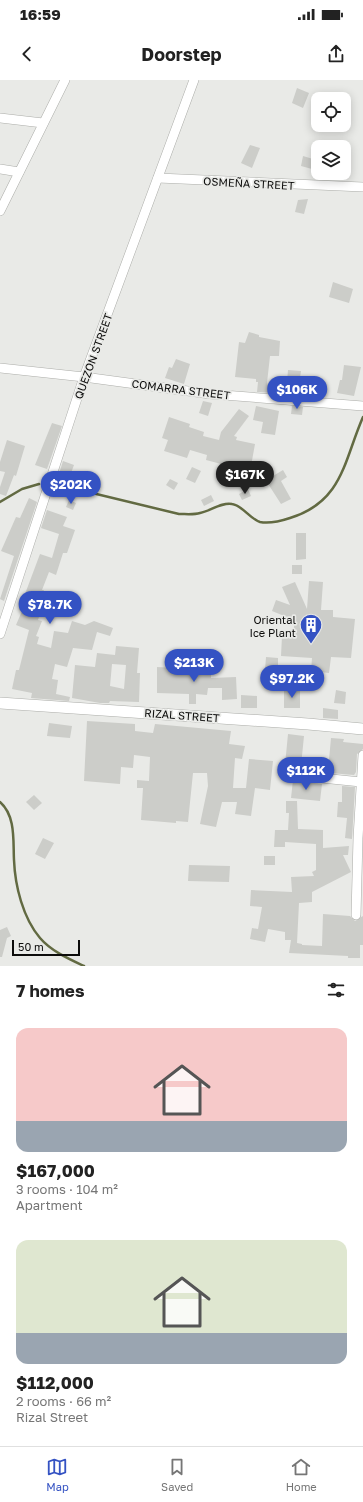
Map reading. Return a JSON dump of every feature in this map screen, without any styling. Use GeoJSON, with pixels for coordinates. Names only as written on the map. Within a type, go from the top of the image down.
{"type":"FeatureCollection","features":[{"type":"Feature","properties":{"kind":"street"},"geometry":{"type":"LineString","coordinates":[[0,211],[65,80]]}},
{"type":"Feature","properties":{"kind":"street","name":"QUEZON STREET"},"geometry":{"type":"LineString","coordinates":[[0,635],[84,377],[194,80]]}},
{"type":"Feature","properties":{"kind":"street"},"geometry":{"type":"LineString","coordinates":[[0,118],[43,124]]}},
{"type":"Feature","properties":{"kind":"street"},"geometry":{"type":"LineString","coordinates":[[0,169],[19,172]]}},
{"type":"Feature","properties":{"kind":"street","name":"OSMEÑA STREET"},"geometry":{"type":"LineString","coordinates":[[158,178],[363,187]]}},
{"type":"Feature","properties":{"kind":"street","name":"COMARRA STREET"},"geometry":{"type":"LineString","coordinates":[[0,368],[84,377],[210,394],[363,406]]}},
{"type":"Feature","properties":{"kind":"street","name":"RIZAL STREET"},"geometry":{"type":"LineString","coordinates":[[0,702],[300,723],[363,729]]}},
{"type":"Feature","properties":{"kind":"street"},"geometry":{"type":"LineString","coordinates":[[356,915],[357,844],[362,794],[361,782],[363,755]]}},
{"type":"Feature","properties":{"kind":"street"},"geometry":{"type":"LineString","coordinates":[[302,776],[361,782]]}},
{"type":"Feature","properties":{"kind":"building"},"geometry":{"type":"Polygon","coordinates":[[[297,88],[309,93],[303,108],[292,103],[297,88]]]}},
{"type":"Feature","properties":{"kind":"building"},"geometry":{"type":"Polygon","coordinates":[[[250,145],[260,148],[252,168],[241,163],[250,145]]]}},
{"type":"Feature","properties":{"kind":"building"},"geometry":{"type":"Polygon","coordinates":[[[303,156],[311,158],[311,169],[301,166],[303,156]]]}},
{"type":"Feature","properties":{"kind":"building"},"geometry":{"type":"Polygon","coordinates":[[[308,199],[304,214],[295,212],[298,200],[308,199]]]}},
{"type":"Feature","properties":{"kind":"building"},"geometry":{"type":"Polygon","coordinates":[[[333,282],[353,289],[349,303],[329,297],[333,282]]]}},
{"type":"Feature","properties":{"kind":"building"},"geometry":{"type":"Polygon","coordinates":[[[249,332],[259,335],[259,337],[280,341],[279,356],[270,356],[267,383],[268,385],[276,386],[275,393],[257,392],[258,382],[256,382],[256,379],[235,377],[239,342],[245,343],[249,332]]]}},
{"type":"Feature","properties":{"kind":"building"},"geometry":{"type":"Polygon","coordinates":[[[176,359],[190,364],[184,384],[165,378],[169,367],[172,368],[176,359]]]}},
{"type":"Feature","properties":{"kind":"building"},"geometry":{"type":"Polygon","coordinates":[[[344,365],[361,367],[354,396],[337,393],[340,380],[342,380],[344,365]]]}},
{"type":"Feature","properties":{"kind":"building"},"geometry":{"type":"Polygon","coordinates":[[[288,370],[301,371],[299,384],[287,382],[288,370]]]}},
{"type":"Feature","properties":{"kind":"building"},"geometry":{"type":"Polygon","coordinates":[[[203,401],[212,403],[208,416],[199,413],[203,401]]]}},
{"type":"Feature","properties":{"kind":"building"},"geometry":{"type":"Polygon","coordinates":[[[256,406],[279,411],[275,435],[261,433],[263,422],[253,420],[256,406]]]}},
{"type":"Feature","properties":{"kind":"building"},"geometry":{"type":"Polygon","coordinates":[[[292,406],[303,407],[302,415],[291,414],[292,406]]]}},
{"type":"Feature","properties":{"kind":"building"},"geometry":{"type":"Polygon","coordinates":[[[239,409],[249,416],[234,436],[237,437],[236,440],[255,444],[251,466],[262,462],[266,470],[248,478],[251,484],[242,489],[236,478],[248,471],[206,460],[207,455],[190,450],[187,458],[164,451],[168,440],[162,438],[169,417],[190,424],[189,427],[204,432],[203,436],[219,440],[221,432],[239,409]]]}},
{"type":"Feature","properties":{"kind":"building"},"geometry":{"type":"Polygon","coordinates":[[[52,423],[62,426],[47,469],[35,465],[52,423]]]}},
{"type":"Feature","properties":{"kind":"building"},"geometry":{"type":"Polygon","coordinates":[[[7,440],[25,446],[16,476],[14,475],[6,496],[0,494],[0,487],[5,472],[0,471],[0,462],[7,440]]]}},
{"type":"Feature","properties":{"kind":"building"},"geometry":{"type":"Polygon","coordinates":[[[63,461],[74,465],[67,484],[57,480],[63,461]]]}},
{"type":"Feature","properties":{"kind":"building"},"geometry":{"type":"Polygon","coordinates":[[[192,467],[201,471],[195,483],[186,479],[192,467]]]}},
{"type":"Feature","properties":{"kind":"building"},"geometry":{"type":"Polygon","coordinates":[[[283,470],[287,477],[281,481],[291,499],[281,504],[263,476],[270,472],[273,476],[283,470]]]}},
{"type":"Feature","properties":{"kind":"building"},"geometry":{"type":"Polygon","coordinates":[[[170,479],[178,483],[174,490],[166,485],[170,479]]]}},
{"type":"Feature","properties":{"kind":"building"},"geometry":{"type":"Polygon","coordinates":[[[248,489],[251,496],[242,500],[239,494],[248,489]]]}},
{"type":"Feature","properties":{"kind":"building"},"geometry":{"type":"Polygon","coordinates":[[[211,495],[214,501],[204,506],[201,500],[211,495]]]}},
{"type":"Feature","properties":{"kind":"building"},"geometry":{"type":"Polygon","coordinates":[[[29,498],[37,502],[4,601],[0,599],[14,556],[1,551],[16,517],[20,518],[29,498]]]}},
{"type":"Feature","properties":{"kind":"building"},"geometry":{"type":"Polygon","coordinates":[[[69,500],[76,503],[73,510],[66,507],[69,500]]]}},
{"type":"Feature","properties":{"kind":"building"},"geometry":{"type":"Polygon","coordinates":[[[47,510],[67,517],[63,526],[75,530],[67,553],[63,553],[56,575],[49,572],[42,590],[44,590],[40,600],[44,601],[38,620],[42,621],[36,636],[39,637],[37,644],[51,648],[54,631],[68,633],[72,621],[85,625],[94,621],[113,628],[110,636],[97,632],[92,650],[73,648],[67,667],[55,664],[52,679],[58,680],[56,694],[70,697],[69,701],[31,698],[32,693],[12,689],[16,670],[19,670],[29,630],[16,625],[22,611],[19,610],[40,554],[52,558],[59,534],[41,528],[47,510]]]}},
{"type":"Feature","properties":{"kind":"building"},"geometry":{"type":"Polygon","coordinates":[[[296,533],[306,533],[306,559],[296,560],[296,533]]]}},
{"type":"Feature","properties":{"kind":"building"},"geometry":{"type":"Polygon","coordinates":[[[292,565],[302,565],[302,574],[292,574],[292,565]]]}},
{"type":"Feature","properties":{"kind":"building"},"geometry":{"type":"Polygon","coordinates":[[[309,581],[323,582],[321,610],[333,610],[333,617],[355,619],[351,658],[331,657],[329,673],[311,671],[312,658],[281,656],[282,636],[294,637],[294,620],[272,611],[276,600],[290,605],[282,587],[295,582],[307,609],[309,581]]]}},
{"type":"Feature","properties":{"kind":"building"},"geometry":{"type":"Polygon","coordinates":[[[116,646],[139,648],[137,673],[140,673],[139,702],[110,701],[109,703],[100,703],[72,698],[75,665],[95,667],[97,653],[115,655],[116,646]],[[112,664],[110,686],[124,689],[126,665],[112,664]]]}},
{"type":"Feature","properties":{"kind":"building"},"geometry":{"type":"Polygon","coordinates":[[[266,657],[278,658],[278,671],[265,670],[266,657]]]}},
{"type":"Feature","properties":{"kind":"building"},"geometry":{"type":"Polygon","coordinates":[[[157,667],[211,670],[211,678],[236,677],[237,699],[222,700],[222,688],[208,688],[207,695],[196,694],[196,704],[189,704],[189,694],[157,693],[157,667]]]}},
{"type":"Feature","properties":{"kind":"building"},"geometry":{"type":"Polygon","coordinates":[[[284,689],[300,690],[300,708],[284,708],[284,689]]]}},
{"type":"Feature","properties":{"kind":"building"},"geometry":{"type":"Polygon","coordinates":[[[336,690],[346,692],[345,704],[334,703],[336,690]]]}},
{"type":"Feature","properties":{"kind":"building"},"geometry":{"type":"Polygon","coordinates":[[[241,695],[257,696],[257,708],[241,708],[241,695]]]}},
{"type":"Feature","properties":{"kind":"building"},"geometry":{"type":"Polygon","coordinates":[[[323,708],[338,710],[338,719],[323,718],[323,708]]]}},
{"type":"Feature","properties":{"kind":"building"},"geometry":{"type":"Polygon","coordinates":[[[87,721],[135,724],[135,731],[153,733],[155,724],[231,731],[229,744],[245,746],[242,759],[235,758],[233,788],[246,788],[249,759],[273,761],[270,790],[255,788],[251,816],[235,814],[237,802],[222,802],[216,827],[200,824],[208,786],[207,773],[193,773],[188,822],[176,821],[176,823],[141,820],[143,788],[137,788],[137,780],[149,781],[150,757],[134,755],[133,768],[121,767],[120,784],[84,781],[87,721]]]}},
{"type":"Feature","properties":{"kind":"building"},"geometry":{"type":"Polygon","coordinates":[[[49,723],[72,726],[70,738],[47,736],[49,723]]]}},
{"type":"Feature","properties":{"kind":"building"},"geometry":{"type":"Polygon","coordinates":[[[288,734],[304,736],[301,766],[296,775],[297,779],[290,778],[291,765],[285,765],[288,734]]]}},
{"type":"Feature","properties":{"kind":"building"},"geometry":{"type":"Polygon","coordinates":[[[331,738],[344,739],[343,742],[363,744],[363,749],[357,754],[356,772],[354,775],[318,772],[318,760],[329,760],[331,738]]]}},
{"type":"Feature","properties":{"kind":"building"},"geometry":{"type":"Polygon","coordinates":[[[293,780],[322,784],[320,801],[291,798],[293,780]]]}},
{"type":"Feature","properties":{"kind":"building"},"geometry":{"type":"Polygon","coordinates":[[[342,786],[355,787],[352,839],[345,838],[347,818],[337,817],[338,802],[342,802],[342,786]]]}},
{"type":"Feature","properties":{"kind":"building"},"geometry":{"type":"Polygon","coordinates":[[[34,795],[42,803],[34,810],[26,802],[34,795]]]}},
{"type":"Feature","properties":{"kind":"building"},"geometry":{"type":"Polygon","coordinates":[[[286,801],[297,801],[298,829],[323,830],[323,848],[349,846],[348,855],[343,855],[351,872],[312,892],[312,902],[299,903],[297,943],[302,945],[322,946],[323,914],[350,916],[355,921],[363,916],[363,945],[360,945],[360,958],[289,953],[291,940],[285,940],[285,932],[268,929],[265,942],[250,939],[252,928],[258,929],[262,907],[250,906],[251,890],[292,892],[291,877],[314,876],[312,872],[316,870],[316,844],[285,842],[285,847],[274,847],[275,830],[288,830],[289,813],[286,813],[286,801]]]}},
{"type":"Feature","properties":{"kind":"building"},"geometry":{"type":"Polygon","coordinates":[[[43,838],[54,843],[45,859],[35,854],[43,838]]]}},
{"type":"Feature","properties":{"kind":"building"},"geometry":{"type":"Polygon","coordinates":[[[264,856],[275,856],[275,865],[264,865],[264,856]]]}},
{"type":"Feature","properties":{"kind":"building"},"geometry":{"type":"Polygon","coordinates":[[[189,865],[230,866],[229,882],[188,881],[189,865]]]}},
{"type":"Feature","properties":{"kind":"building"},"geometry":{"type":"Polygon","coordinates":[[[7,927],[11,936],[7,938],[2,957],[0,957],[0,930],[7,927]]]}},
{"type":"Feature","properties":{"kind":"waterway"},"geometry":{"type":"LineString","coordinates":[[55,484],[179,514],[198,514],[220,505],[232,504],[236,505],[260,522],[268,523],[279,521],[308,511],[321,502],[331,490],[346,464],[363,417]]}},
{"type":"Feature","properties":{"kind":"waterway"},"geometry":{"type":"LineString","coordinates":[[0,502],[22,489],[39,484]]}},
{"type":"Feature","properties":{"kind":"waterway"},"geometry":{"type":"LineString","coordinates":[[0,802],[9,814],[13,829],[16,880],[21,901],[29,921],[44,943],[60,954],[84,966]]}},
{"type":"Feature","properties":{"kind":"place","name":"Oriental Ice Plant"},"geometry":{"type":"Point","coordinates":[311,644]}}]}
